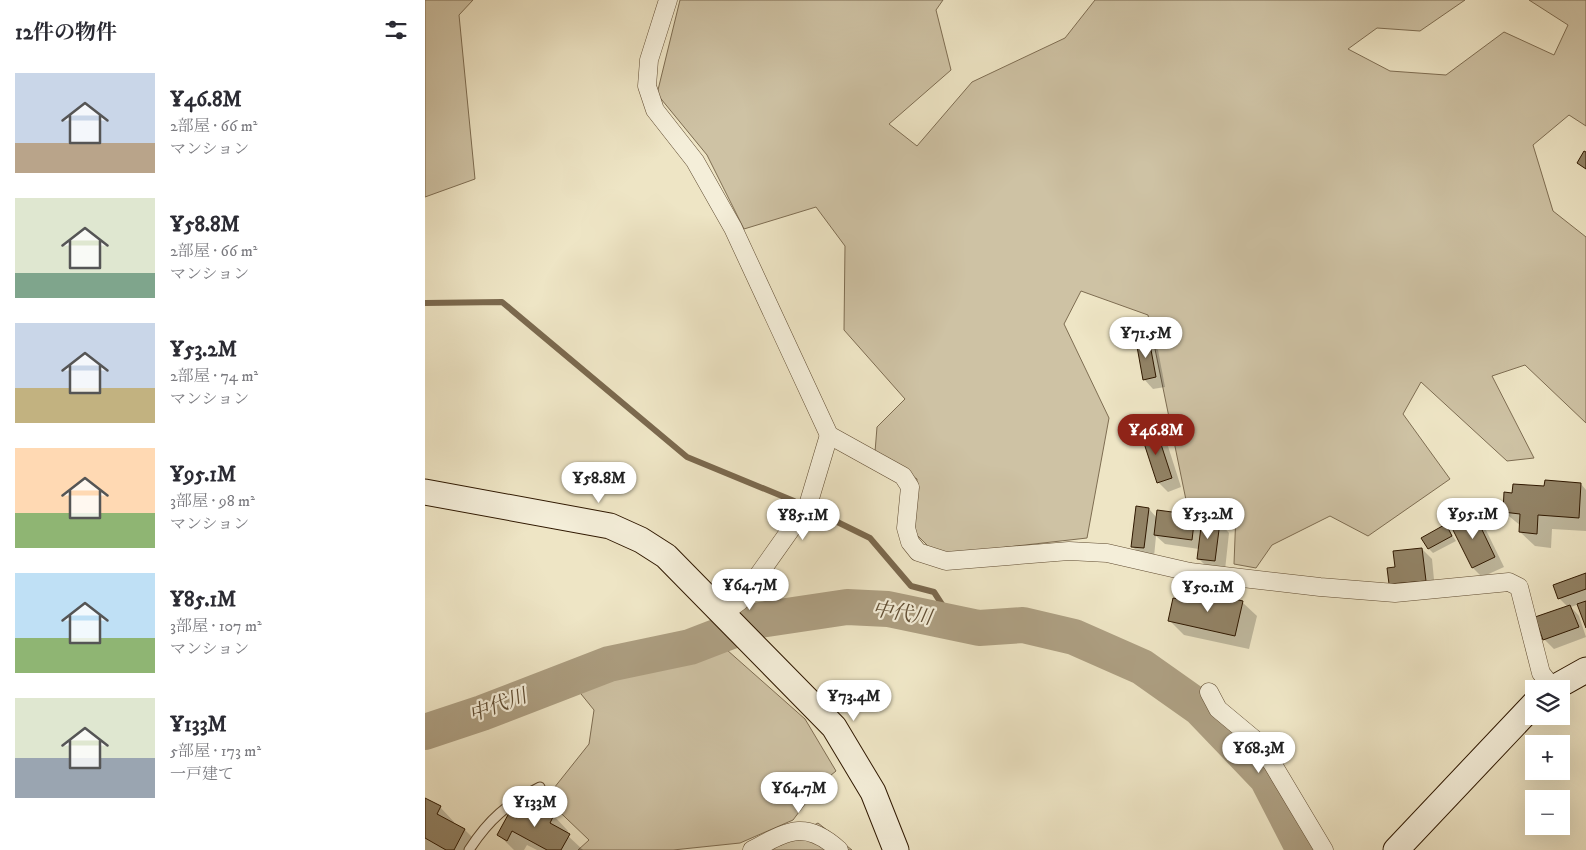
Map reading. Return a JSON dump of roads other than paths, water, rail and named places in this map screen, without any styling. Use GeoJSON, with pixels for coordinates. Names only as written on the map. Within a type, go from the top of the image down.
{"type":"FeatureCollection","features":[{"type":"Feature","properties":{"kind":"street"},"geometry":{"type":"LineString","coordinates":[[668,0],[649,60],[647,86],[655,110],[695,161],[733,228],[829,435],[903,476],[910,487],[906,528],[910,542],[918,552],[946,561],[1069,551],[1107,553],[1190,572],[1320,587],[1395,593],[1509,582],[1519,587],[1541,673],[1546,680]]}},
{"type":"Feature","properties":{"kind":"street"},"geometry":{"type":"LineString","coordinates":[[724,614],[740,601],[808,506],[829,435]]}},
{"type":"Feature","properties":{"kind":"street"},"geometry":{"type":"LineString","coordinates":[[425,492],[610,526],[641,540],[666,556],[748,637],[834,727],[873,792],[897,850]]}},
{"type":"Feature","properties":{"kind":"street"},"geometry":{"type":"LineString","coordinates":[[1567,680],[1586,670]]}},
{"type":"Feature","properties":{"kind":"street"},"geometry":{"type":"LineString","coordinates":[[1209,692],[1218,709],[1254,739],[1272,763],[1324,850]]}},
{"type":"Feature","properties":{"kind":"street"},"geometry":{"type":"LineString","coordinates":[[1396,850],[1525,714]]}},
{"type":"Feature","properties":{"kind":"street"},"geometry":{"type":"LineString","coordinates":[[752,850],[788,831],[809,830],[829,841],[839,850]]}},
{"type":"Feature","properties":{"kind":"lane"},"geometry":{"type":"LineString","coordinates":[[469,850],[481,831],[512,801],[540,787]]}},
{"type":"Feature","properties":{"kind":"waterway"},"geometry":{"type":"LineString","coordinates":[[425,303],[502,302],[687,457],[794,501]]}},
{"type":"Feature","properties":{"kind":"waterway"},"geometry":{"type":"LineString","coordinates":[[821,514],[870,538],[911,586],[934,592],[954,623]]}},
{"type":"Feature","properties":{"kind":"waterway","name":"中代川"},"geometry":{"type":"LineString","coordinates":[[425,732],[482,713],[609,664],[690,647],[760,620],[847,607],[888,609],[979,628],[1023,625],[1074,637],[1142,667],[1200,708],[1267,778],[1304,850]]}}]}
